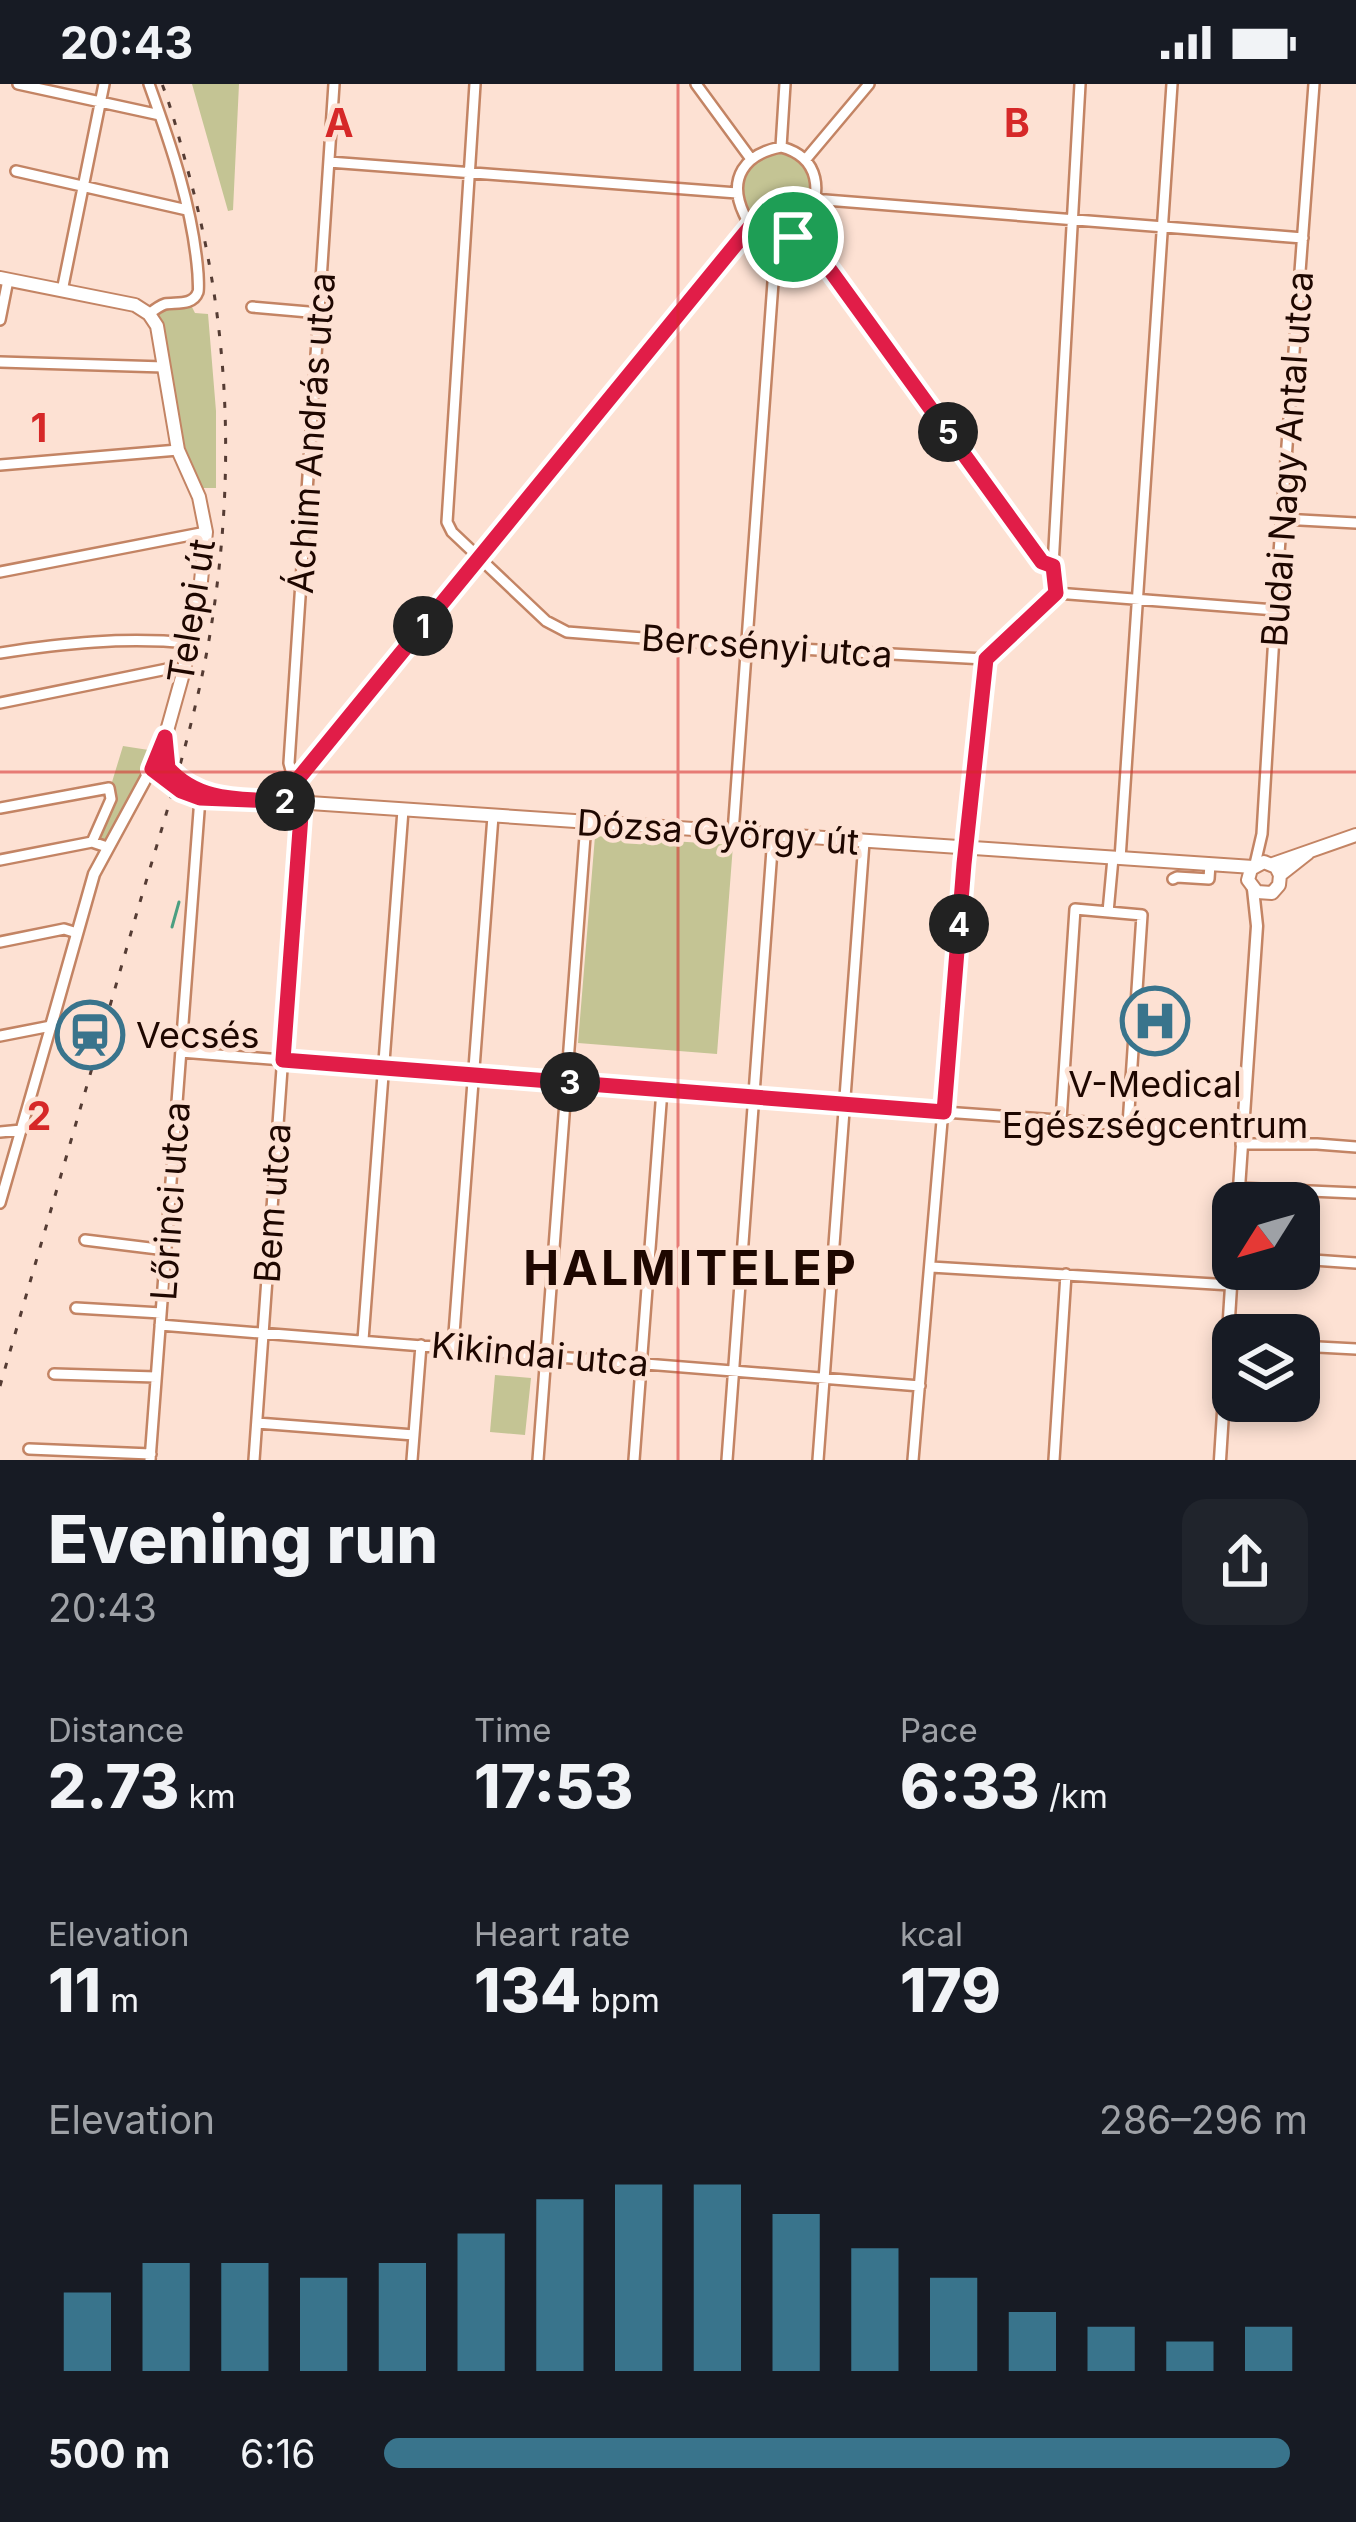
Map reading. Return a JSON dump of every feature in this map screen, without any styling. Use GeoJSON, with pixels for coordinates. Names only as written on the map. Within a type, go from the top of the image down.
{"type":"FeatureCollection","features":[{"type":"Feature","properties":{"kind":"main road"},"geometry":{"type":"LineString","coordinates":[[4,279],[122,302],[149,314]]}},
{"type":"Feature","properties":{"kind":"main road","name":"Telepi út"},"geometry":{"type":"LineString","coordinates":[[149,314],[160,334],[178,450],[199,497],[206,532],[184,670],[152,769]]}},
{"type":"Feature","properties":{"kind":"main road"},"geometry":{"type":"LineString","coordinates":[[152,769],[168,768],[165,737]]}},
{"type":"Feature","properties":{"kind":"main road","name":"Dózsa György út"},"geometry":{"type":"LineString","coordinates":[[168,768],[193,790],[226,798]]}},
{"type":"Feature","properties":{"kind":"main road"},"geometry":{"type":"LineString","coordinates":[[152,769],[181,791],[200,798]]}},
{"type":"Feature","properties":{"kind":"main road","name":"Dózsa György út"},"geometry":{"type":"LineString","coordinates":[[200,798],[1214,864],[1262,875]]}},
{"type":"Feature","properties":{"kind":"main road"},"geometry":{"type":"LineString","coordinates":[[1262,875],[1356,835]]}},
{"type":"Feature","properties":{"kind":"street"},"geometry":{"type":"LineString","coordinates":[[18,84],[160,115]]}},
{"type":"Feature","properties":{"kind":"street"},"geometry":{"type":"LineString","coordinates":[[62,291],[104,84]]}},
{"type":"Feature","properties":{"kind":"street"},"geometry":{"type":"LineString","coordinates":[[149,84],[187,210],[198,294],[180,304],[163,304],[149,314]]}},
{"type":"Feature","properties":{"kind":"street","name":"Áchim András utca"},"geometry":{"type":"LineString","coordinates":[[298,779],[289,763],[334,84]]}},
{"type":"Feature","properties":{"kind":"street","name":"Bercsényi utca"},"geometry":{"type":"LineString","coordinates":[[475,84],[446,516],[452,532],[559,630],[986,659]]}},
{"type":"Feature","properties":{"kind":"street"},"geometry":{"type":"LineString","coordinates":[[696,84],[751,159]]}},
{"type":"Feature","properties":{"kind":"street"},"geometry":{"type":"LineString","coordinates":[[781,147],[785,84]]}},
{"type":"Feature","properties":{"kind":"street"},"geometry":{"type":"LineString","coordinates":[[806,159],[869,84]]}},
{"type":"Feature","properties":{"kind":"street"},"geometry":{"type":"LineString","coordinates":[[1056,593],[1053,566],[1080,84]]}},
{"type":"Feature","properties":{"kind":"street"},"geometry":{"type":"LineString","coordinates":[[1108,912],[1138,600],[1172,84]]}},
{"type":"Feature","properties":{"kind":"street","name":"Budai Nagy Antal utca"},"geometry":{"type":"LineString","coordinates":[[1262,875],[1314,84]]}},
{"type":"Feature","properties":{"kind":"street"},"geometry":{"type":"LineString","coordinates":[[781,147],[806,159],[816,187],[801,230],[776,241],[750,227],[737,194],[740,172],[751,159],[781,147]]}},
{"type":"Feature","properties":{"kind":"street"},"geometry":{"type":"LineString","coordinates":[[329,162],[737,194]]}},
{"type":"Feature","properties":{"kind":"street"},"geometry":{"type":"LineString","coordinates":[[16,171],[187,210]]}},
{"type":"Feature","properties":{"kind":"street"},"geometry":{"type":"LineString","coordinates":[[813,199],[1304,238]]}},
{"type":"Feature","properties":{"kind":"street"},"geometry":{"type":"LineString","coordinates":[[298,779],[750,227]]}},
{"type":"Feature","properties":{"kind":"street"},"geometry":{"type":"LineString","coordinates":[[801,230],[1042,562],[1053,566]]}},
{"type":"Feature","properties":{"kind":"street"},"geometry":{"type":"LineString","coordinates":[[733,833],[776,241]]}},
{"type":"Feature","properties":{"kind":"street"},"geometry":{"type":"LineString","coordinates":[[0,320],[4,279]]}},
{"type":"Feature","properties":{"kind":"street"},"geometry":{"type":"LineString","coordinates":[[252,307],[320,313]]}},
{"type":"Feature","properties":{"kind":"street"},"geometry":{"type":"LineString","coordinates":[[0,362],[164,367]]}},
{"type":"Feature","properties":{"kind":"street"},"geometry":{"type":"LineString","coordinates":[[0,465],[178,450]]}},
{"type":"Feature","properties":{"kind":"street"},"geometry":{"type":"LineString","coordinates":[[1282,519],[1356,523]]}},
{"type":"Feature","properties":{"kind":"street"},"geometry":{"type":"LineString","coordinates":[[0,572],[206,532]]}},
{"type":"Feature","properties":{"kind":"street"},"geometry":{"type":"LineString","coordinates":[[913,1460],[986,659],[1056,593],[1276,610]]}},
{"type":"Feature","properties":{"kind":"street"},"geometry":{"type":"LineString","coordinates":[[0,653],[75,641],[190,643]]}},
{"type":"Feature","properties":{"kind":"street"},"geometry":{"type":"LineString","coordinates":[[0,703],[172,668],[184,670]]}},
{"type":"Feature","properties":{"kind":"street"},"geometry":{"type":"LineString","coordinates":[[0,1203],[94,874],[152,769]]}},
{"type":"Feature","properties":{"kind":"street","name":"Bem utca"},"geometry":{"type":"LineString","coordinates":[[254,1460],[283,1060],[296,802],[292,791],[298,779]]}},
{"type":"Feature","properties":{"kind":"street"},"geometry":{"type":"LineString","coordinates":[[0,808],[106,786],[111,799],[92,842]]}},
{"type":"Feature","properties":{"kind":"street","name":"Lőrinci utca"},"geometry":{"type":"LineString","coordinates":[[150,1457],[200,798]]}},
{"type":"Feature","properties":{"kind":"street"},"geometry":{"type":"LineString","coordinates":[[363,1340],[403,810]]}},
{"type":"Feature","properties":{"kind":"street"},"geometry":{"type":"LineString","coordinates":[[453,1347],[494,816]]}},
{"type":"Feature","properties":{"kind":"street"},"geometry":{"type":"LineString","coordinates":[[538,1460],[586,823]]}},
{"type":"Feature","properties":{"kind":"street"},"geometry":{"type":"LineString","coordinates":[[727,1460],[773,836]]}},
{"type":"Feature","properties":{"kind":"street"},"geometry":{"type":"LineString","coordinates":[[0,860],[92,842],[107,847]]}},
{"type":"Feature","properties":{"kind":"street"},"geometry":{"type":"LineString","coordinates":[[818,1460],[864,842]]}},
{"type":"Feature","properties":{"kind":"street"},"geometry":{"type":"LineString","coordinates":[[1173,879],[1209,879],[1214,864]]}},
{"type":"Feature","properties":{"kind":"street"},"geometry":{"type":"LineString","coordinates":[[1239,1182],[1262,875]]}},
{"type":"Feature","properties":{"kind":"street"},"geometry":{"type":"LineString","coordinates":[[1061,1120],[1076,908],[1142,914],[1128,1125]]}},
{"type":"Feature","properties":{"kind":"street"},"geometry":{"type":"LineString","coordinates":[[0,942],[64,929],[77,933]]}},
{"type":"Feature","properties":{"kind":"street"},"geometry":{"type":"LineString","coordinates":[[0,1036],[51,1026]]}},
{"type":"Feature","properties":{"kind":"street"},"geometry":{"type":"LineString","coordinates":[[181,1052],[944,1112],[1243,1129]]}},
{"type":"Feature","properties":{"kind":"street"},"geometry":{"type":"LineString","coordinates":[[634,1460],[662,1090]]}},
{"type":"Feature","properties":{"kind":"street"},"geometry":{"type":"LineString","coordinates":[[0,1132],[21,1130]]}},
{"type":"Feature","properties":{"kind":"street"},"geometry":{"type":"LineString","coordinates":[[1241,1144],[1356,1147]]}},
{"type":"Feature","properties":{"kind":"street"},"geometry":{"type":"LineString","coordinates":[[1320,1191],[1356,1193]]}},
{"type":"Feature","properties":{"kind":"street"},"geometry":{"type":"LineString","coordinates":[[86,1240],[166,1250]]}},
{"type":"Feature","properties":{"kind":"street"},"geometry":{"type":"LineString","coordinates":[[1320,1260],[1356,1263]]}},
{"type":"Feature","properties":{"kind":"street"},"geometry":{"type":"LineString","coordinates":[[931,1268],[1212,1284]]}},
{"type":"Feature","properties":{"kind":"street"},"geometry":{"type":"LineString","coordinates":[[1054,1460],[1066,1274]]}},
{"type":"Feature","properties":{"kind":"street","name":"Kikindai utca"},"geometry":{"type":"LineString","coordinates":[[76,1308],[262,1332],[920,1386]]}},
{"type":"Feature","properties":{"kind":"street"},"geometry":{"type":"LineString","coordinates":[[412,1460],[421,1345]]}},
{"type":"Feature","properties":{"kind":"street"},"geometry":{"type":"LineString","coordinates":[[1320,1347],[1356,1349]]}},
{"type":"Feature","properties":{"kind":"street"},"geometry":{"type":"LineString","coordinates":[[54,1375],[156,1377]]}},
{"type":"Feature","properties":{"kind":"street"},"geometry":{"type":"LineString","coordinates":[[1220,1460],[1223,1422]]}},
{"type":"Feature","properties":{"kind":"street"},"geometry":{"type":"LineString","coordinates":[[257,1423],[414,1435]]}},
{"type":"Feature","properties":{"kind":"street"},"geometry":{"type":"LineString","coordinates":[[29,1449],[150,1457]]}},
{"type":"Feature","properties":{"kind":"green space"},"geometry":{"type":"Polygon","coordinates":[[[192,84],[239,84],[233,210],[228,211],[192,84]]]}},
{"type":"Feature","properties":{"kind":"green space"},"geometry":{"type":"Polygon","coordinates":[[[776,151],[802,161],[810,188],[800,219],[779,234],[765,231],[751,217],[743,194],[753,163],[776,151]]]}},
{"type":"Feature","properties":{"kind":"green space"},"geometry":{"type":"Polygon","coordinates":[[[190,303],[195,313],[208,314],[216,488],[202,488],[181,443],[158,316],[152,308],[190,303]]]}},
{"type":"Feature","properties":{"kind":"green space"},"geometry":{"type":"Polygon","coordinates":[[[123,746],[155,751],[108,840],[103,841],[97,837],[114,799],[112,782],[123,746]]]}},
{"type":"Feature","properties":{"kind":"green space"},"geometry":{"type":"Polygon","coordinates":[[[595,836],[733,845],[717,1054],[578,1043],[595,836]]]}},
{"type":"Feature","properties":{"kind":"green space"},"geometry":{"type":"Polygon","coordinates":[[[495,1375],[531,1378],[525,1435],[490,1432],[495,1375]]]}},
{"type":"Feature","properties":{"kind":"waterway"},"geometry":{"type":"LineString","coordinates":[[172,927],[179,902]]}},
{"type":"Feature","properties":{"kind":"railway"},"geometry":{"type":"LineString","coordinates":[[0,1386],[183,754],[218,581],[226,463],[221,346],[202,229],[162,84]]}},
{"type":"Feature","properties":{"kind":"place","name":"V-Medical Egészségcentrum"},"geometry":{"type":"Point","coordinates":[1155,1021]}},
{"type":"Feature","properties":{"kind":"place","name":"Vecsés"},"geometry":{"type":"Point","coordinates":[90,1035]}},
{"type":"Feature","properties":{"kind":"district","name":"HALMITELEP"},"geometry":{"type":"Point","coordinates":[691,1267]}},
{"type":"Feature","properties":{"kind":"route"},"geometry":{"type":"LineString","coordinates":[[793,237],[776,241],[750,227],[298,779],[291,802],[226,798],[193,790],[168,768],[165,737],[152,769],[187,794],[200,798],[226,798],[280,801],[291,802],[302,802],[283,1060],[944,1112],[986,659],[1056,593],[1053,566],[1042,562],[801,230],[793,237]]}}]}
